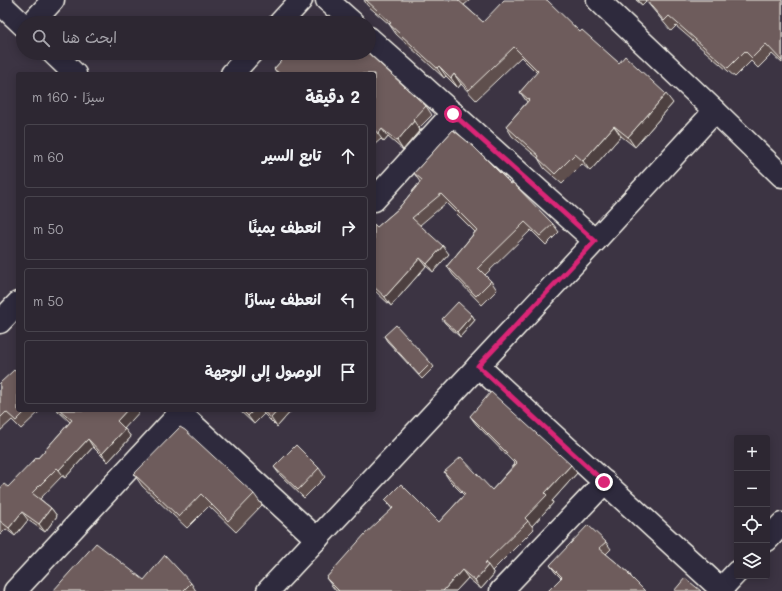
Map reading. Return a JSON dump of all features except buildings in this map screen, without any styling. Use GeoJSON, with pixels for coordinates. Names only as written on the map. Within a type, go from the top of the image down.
{"type":"FeatureCollection","features":[{"type":"Feature","properties":{"kind":"street"},"geometry":{"type":"LineString","coordinates":[[38,16],[53,0]]}},
{"type":"Feature","properties":{"kind":"street"},"geometry":{"type":"LineString","coordinates":[[286,16],[301,0]]}},
{"type":"Feature","properties":{"kind":"street"},"geometry":{"type":"LineString","coordinates":[[327,0],[345,16]]}},
{"type":"Feature","properties":{"kind":"street"},"geometry":{"type":"LineString","coordinates":[[598,0],[782,176]]}},
{"type":"Feature","properties":{"kind":"street"},"geometry":{"type":"LineString","coordinates":[[0,3],[16,18]]}},
{"type":"Feature","properties":{"kind":"street"},"geometry":{"type":"LineString","coordinates":[[376,44],[595,241]]}},
{"type":"Feature","properties":{"kind":"street"},"geometry":{"type":"LineString","coordinates":[[60,60],[73,72]]}},
{"type":"Feature","properties":{"kind":"street"},"geometry":{"type":"LineString","coordinates":[[234,72],[245,60]]}},
{"type":"Feature","properties":{"kind":"street"},"geometry":{"type":"LineString","coordinates":[[268,591],[715,111]]}},
{"type":"Feature","properties":{"kind":"street"},"geometry":{"type":"LineString","coordinates":[[376,198],[453,114]]}},
{"type":"Feature","properties":{"kind":"street"},"geometry":{"type":"LineString","coordinates":[[0,322],[16,305]]}},
{"type":"Feature","properties":{"kind":"street"},"geometry":{"type":"LineString","coordinates":[[478,366],[722,590],[734,576]]}},
{"type":"Feature","properties":{"kind":"street"},"geometry":{"type":"LineString","coordinates":[[15,591],[179,412]]}},
{"type":"Feature","properties":{"kind":"street"},"geometry":{"type":"LineString","coordinates":[[181,412],[317,539]]}},
{"type":"Feature","properties":{"kind":"street"},"geometry":{"type":"LineString","coordinates":[[501,591],[604,482]]}},
{"type":"Feature","properties":{"kind":"street"},"geometry":{"type":"LineString","coordinates":[[770,537],[782,524]]}},
{"type":"Feature","properties":{"kind":"route"},"geometry":{"type":"LineString","coordinates":[[453,114],[595,241],[478,366],[604,482]]}}]}
